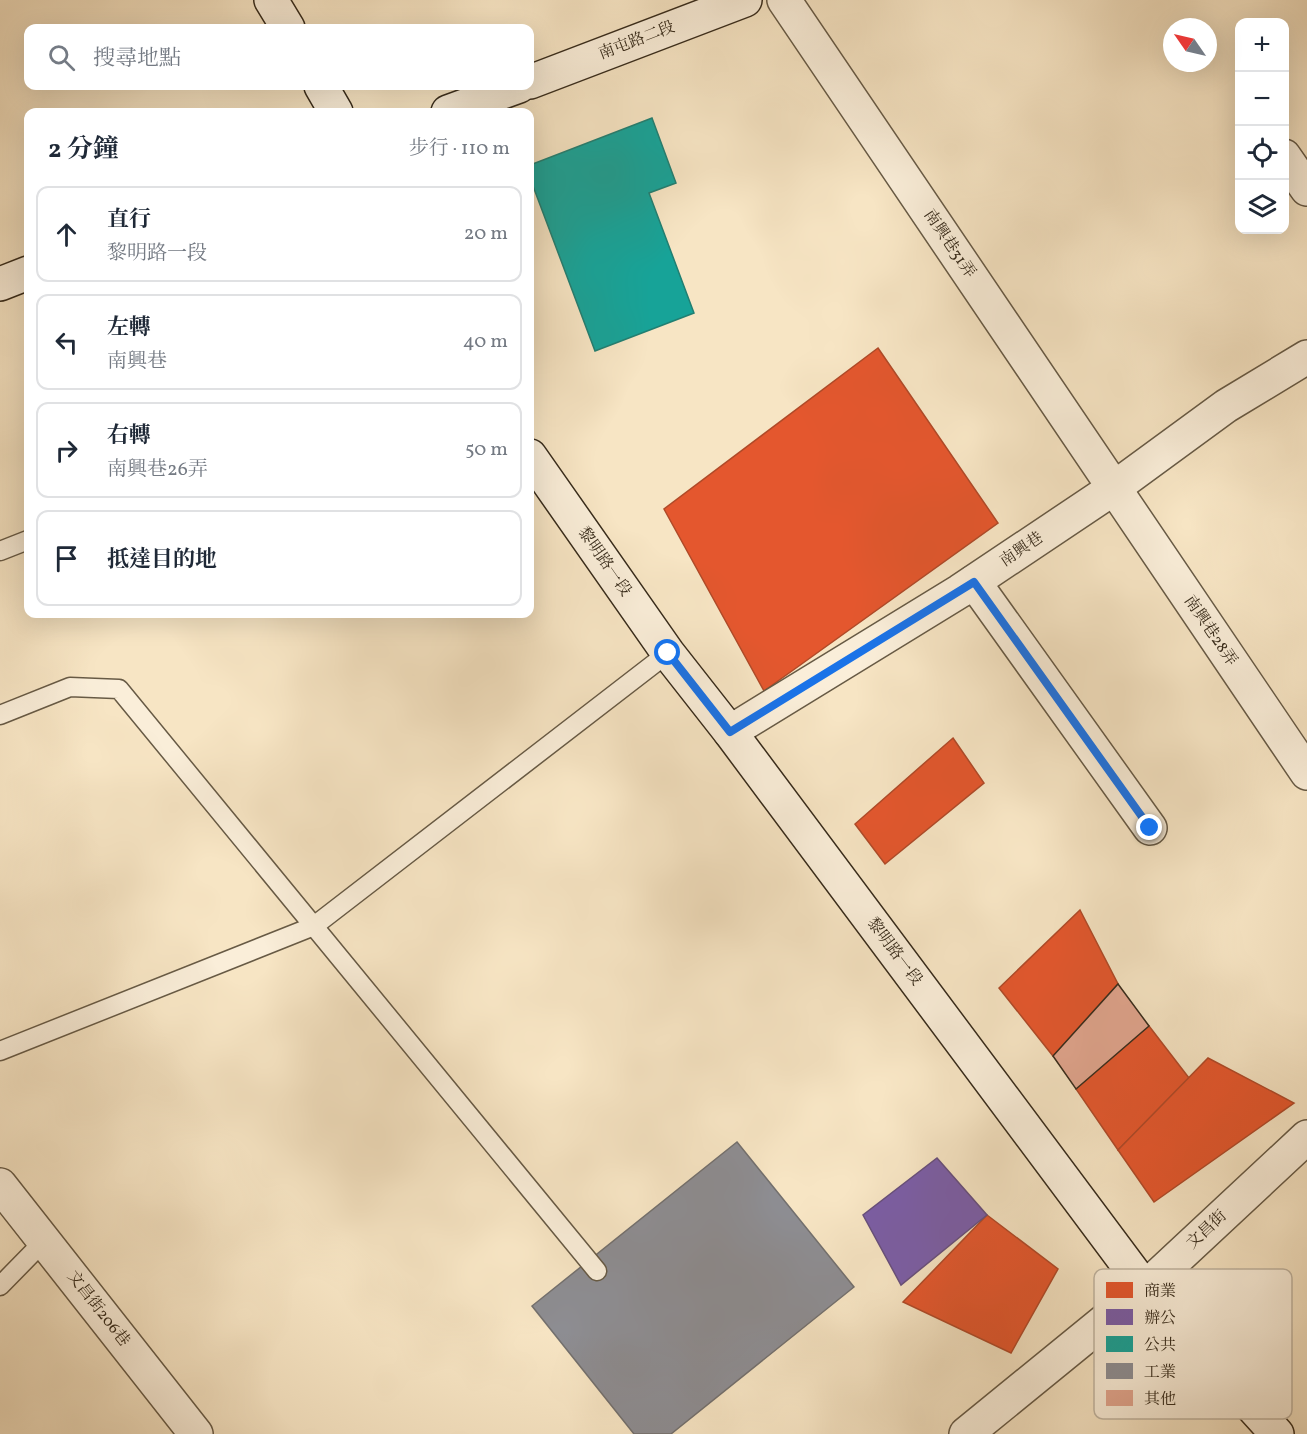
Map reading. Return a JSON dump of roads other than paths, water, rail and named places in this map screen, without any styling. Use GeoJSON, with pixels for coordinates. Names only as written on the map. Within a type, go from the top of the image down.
{"type":"FeatureCollection","features":[{"type":"Feature","properties":{"kind":"street"},"geometry":{"type":"LineString","coordinates":[[271,0],[286,24]]}},
{"type":"Feature","properties":{"kind":"street","name":"南屯路二段"},"geometry":{"type":"LineString","coordinates":[[534,79],[744,0]]}},
{"type":"Feature","properties":{"kind":"street","name":"南興巷31弄"},"geometry":{"type":"LineString","coordinates":[[784,0],[1114,488]]}},
{"type":"Feature","properties":{"kind":"street"},"geometry":{"type":"LineString","coordinates":[[323,90],[334,108]]}},
{"type":"Feature","properties":{"kind":"street"},"geometry":{"type":"LineString","coordinates":[[459,108],[508,90]]}},
{"type":"Feature","properties":{"kind":"street"},"geometry":{"type":"LineString","coordinates":[[1289,163],[1307,189]]}},
{"type":"Feature","properties":{"kind":"street"},"geometry":{"type":"LineString","coordinates":[[0,284],[24,275]]}},
{"type":"Feature","properties":{"kind":"street","name":"南興巷"},"geometry":{"type":"LineString","coordinates":[[730,732],[974,582],[1114,488],[1226,406],[1307,357]]}},
{"type":"Feature","properties":{"kind":"street","name":"黎明路一段"},"geometry":{"type":"LineString","coordinates":[[534,462],[668,653],[730,732],[1131,1269]]}},
{"type":"Feature","properties":{"kind":"street","name":"南興巷28弄"},"geometry":{"type":"LineString","coordinates":[[1114,488],[1307,773]]}},
{"type":"Feature","properties":{"kind":"street"},"geometry":{"type":"LineString","coordinates":[[974,582],[1150,828]]}},
{"type":"Feature","properties":{"kind":"street","name":"文昌街"},"geometry":{"type":"LineString","coordinates":[[1165,1269],[1307,1137]]}},
{"type":"Feature","properties":{"kind":"street","name":"文昌街206巷"},"geometry":{"type":"LineString","coordinates":[[0,1185],[196,1434]]}},
{"type":"Feature","properties":{"kind":"street","name":"文昌街"},"geometry":{"type":"LineString","coordinates":[[966,1434],[1094,1330]]}},
{"type":"Feature","properties":{"kind":"street","name":"黎明路一段"},"geometry":{"type":"LineString","coordinates":[[1263,1419],[1277,1434]]}},
{"type":"Feature","properties":{"kind":"lane"},"geometry":{"type":"LineString","coordinates":[[0,551],[24,542]]}},
{"type":"Feature","properties":{"kind":"lane"},"geometry":{"type":"LineString","coordinates":[[0,1051],[314,926],[668,653]]}},
{"type":"Feature","properties":{"kind":"lane"},"geometry":{"type":"LineString","coordinates":[[0,715],[70,687],[119,688],[597,1271]]}},
{"type":"Feature","properties":{"kind":"lane"},"geometry":{"type":"LineString","coordinates":[[0,1286],[44,1241]]}}]}
